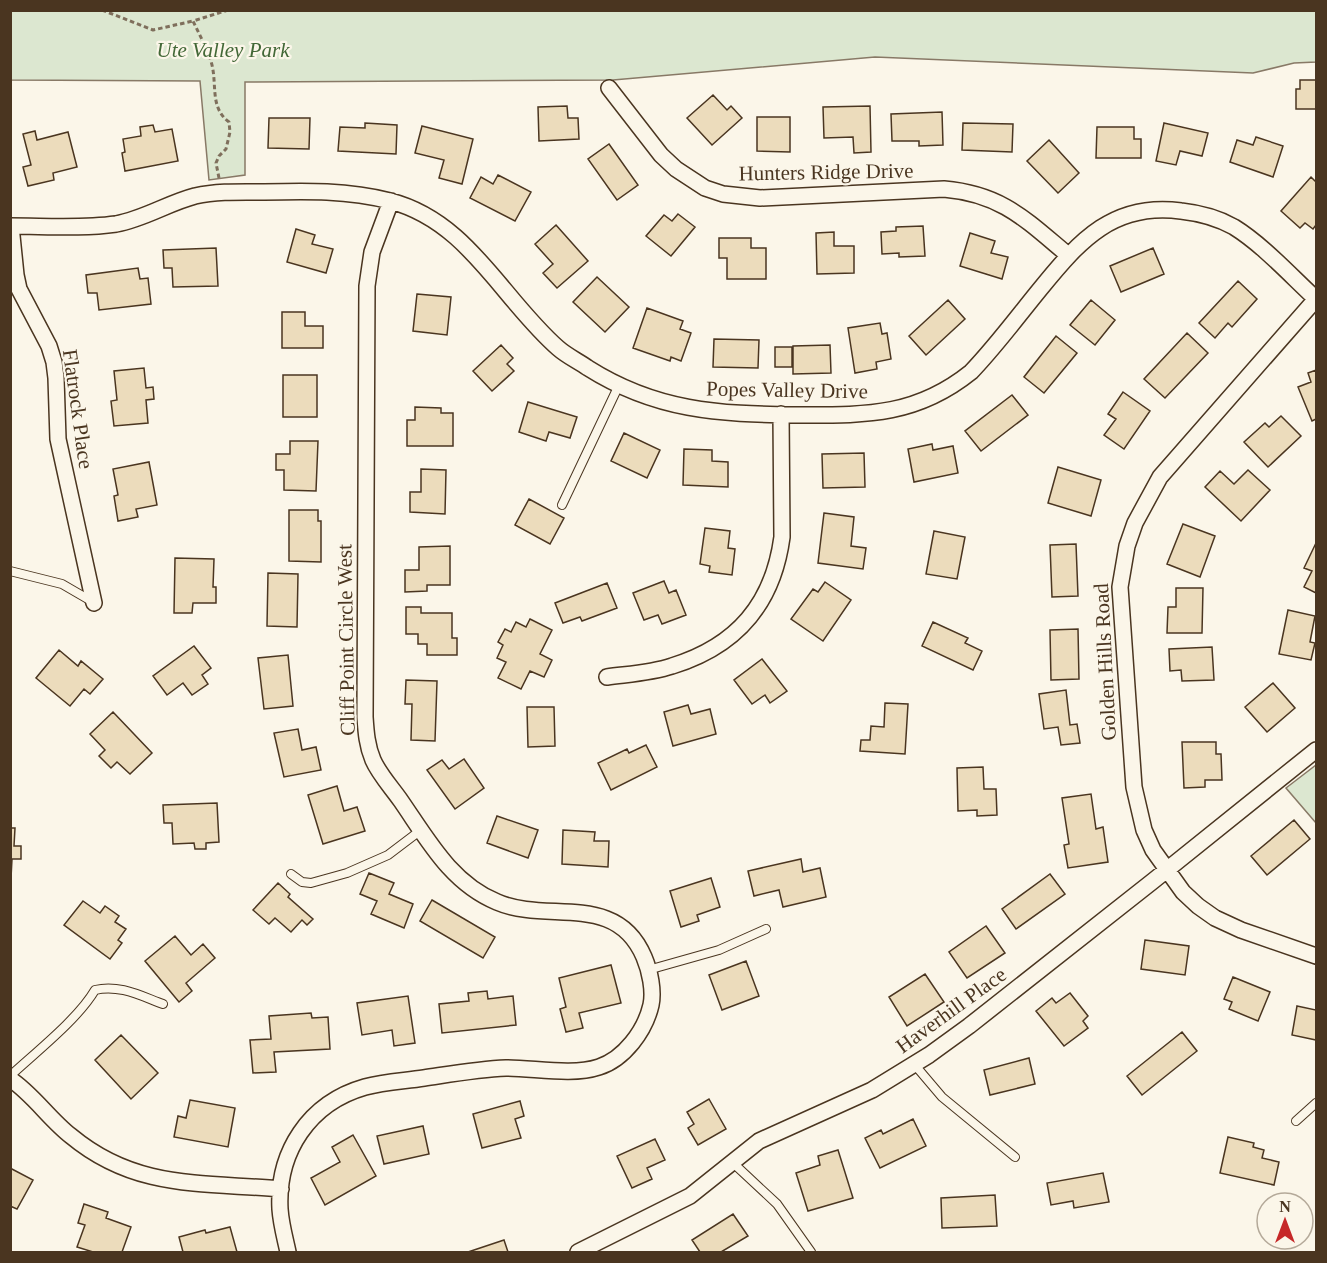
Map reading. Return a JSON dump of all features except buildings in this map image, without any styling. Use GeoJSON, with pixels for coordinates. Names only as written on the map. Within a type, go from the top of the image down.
{"type":"FeatureCollection","features":[{"type":"Feature","properties":{"kind":"street","name":"Hunters Ridge Drive"},"geometry":{"type":"LineString","coordinates":[[609,88],[661,155],[676,169],[705,188],[723,194],[760,198],[944,189],[962,191],[997,201],[1012,210],[1068,255]]}},
{"type":"Feature","properties":{"kind":"street","name":"Popes Valley Drive"},"geometry":{"type":"LineString","coordinates":[[11,226],[98,226],[118,223],[138,218],[174,202],[221,192],[335,191],[391,201],[414,210],[452,233],[482,261],[526,318],[560,350],[619,385],[660,401],[731,414],[878,413],[922,401],[956,384],[986,356],[1068,255],[1103,225],[1119,217],[1155,210],[1191,213],[1231,226],[1246,235],[1316,299]]}},
{"type":"Feature","properties":{"kind":"street","name":"Cliff Point Circle West"},"geometry":{"type":"LineString","coordinates":[[288,1252],[280,1209],[281,1189],[289,1151],[308,1122],[338,1099],[365,1087],[481,1070],[524,1068],[582,1071],[601,1067],[620,1056],[634,1041],[644,1024],[651,1004],[648,970],[640,950],[629,934],[613,922],[595,914],[524,909],[500,903],[465,885],[451,871],[374,762],[367,741],[365,717],[367,286],[372,252],[391,201]]}},
{"type":"Feature","properties":{"kind":"street","name":"Flatrock Place"},"geometry":{"type":"LineString","coordinates":[[11,226],[19,289],[49,346],[54,362],[58,439],[94,603]]}},
{"type":"Feature","properties":{"kind":"street","name":"Golden Hills Road"},"geometry":{"type":"LineString","coordinates":[[1316,299],[1160,477],[1135,523],[1127,546],[1122,567],[1120,606],[1134,787],[1144,830],[1154,850],[1183,892],[1215,918],[1241,930],[1317,956]]}},
{"type":"Feature","properties":{"kind":"street"},"geometry":{"type":"LineString","coordinates":[[608,677],[670,667],[710,651],[743,627],[755,611],[772,577],[779,557],[782,537],[781,414]]}},
{"type":"Feature","properties":{"kind":"street","name":"Haverhill Place"},"geometry":{"type":"LineString","coordinates":[[578,1252],[690,1196],[759,1141],[872,1090],[914,1065],[969,1026],[1317,750]]}},
{"type":"Feature","properties":{"kind":"street"},"geometry":{"type":"LineString","coordinates":[[10,1077],[79,1143],[110,1162],[136,1173],[180,1183],[281,1189]]}},
{"type":"Feature","properties":{"kind":"lane"},"geometry":{"type":"LineString","coordinates":[[562,506],[619,385]]}},
{"type":"Feature","properties":{"kind":"lane"},"geometry":{"type":"LineString","coordinates":[[10,571],[62,584],[94,603]]}},
{"type":"Feature","properties":{"kind":"lane"},"geometry":{"type":"LineString","coordinates":[[291,874],[302,882],[311,883],[346,873],[388,855],[421,830]]}},
{"type":"Feature","properties":{"kind":"lane"},"geometry":{"type":"LineString","coordinates":[[648,970],[719,950],[766,929]]}},
{"type":"Feature","properties":{"kind":"lane"},"geometry":{"type":"LineString","coordinates":[[10,1077],[82,1008],[95,990],[105,987],[118,988],[163,1004]]}},
{"type":"Feature","properties":{"kind":"lane"},"geometry":{"type":"LineString","coordinates":[[914,1065],[942,1097],[1015,1157]]}},
{"type":"Feature","properties":{"kind":"lane"},"geometry":{"type":"LineString","coordinates":[[1296,1121],[1317,1103]]}},
{"type":"Feature","properties":{"kind":"lane"},"geometry":{"type":"LineString","coordinates":[[732,1162],[777,1204],[811,1252]]}},
{"type":"Feature","properties":{"kind":"path"},"geometry":{"type":"LineString","coordinates":[[102,10],[153,30],[228,10]]}},
{"type":"Feature","properties":{"kind":"path"},"geometry":{"type":"LineString","coordinates":[[193,21],[212,68],[216,104],[221,116],[229,122],[230,132],[226,149],[216,163],[221,192]]}},
{"type":"Feature","properties":{"kind":"green space","name":"Ute Valley Park"},"geometry":{"type":"Polygon","coordinates":[[[11,10],[1316,10],[1316,62],[1294,63],[1253,73],[875,57],[613,80],[245,82],[245,175],[209,180],[200,81],[11,80],[11,10]]]}},
{"type":"Feature","properties":{"kind":"green space"},"geometry":{"type":"Polygon","coordinates":[[[1316,765],[1316,823],[1286,788],[1316,765]]]}}]}
